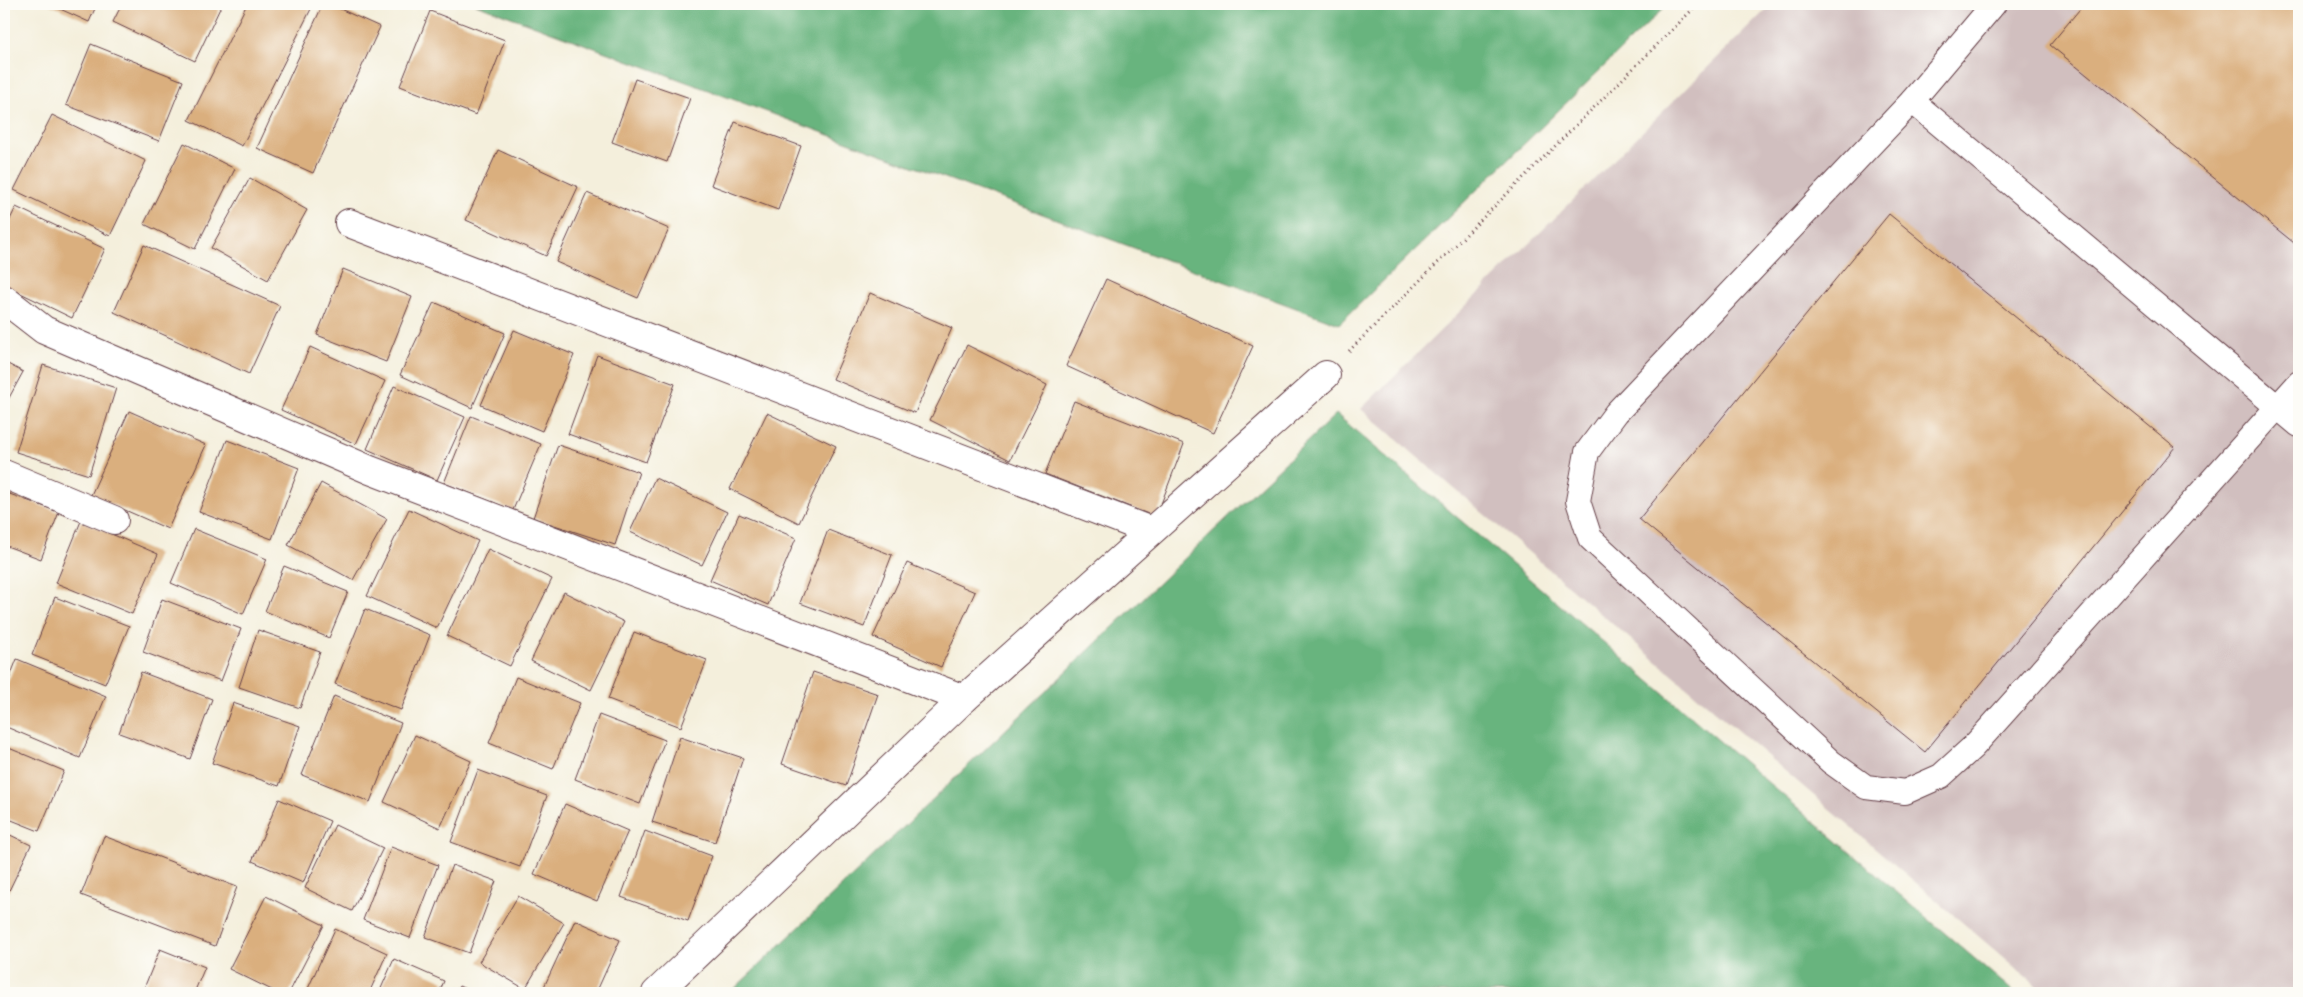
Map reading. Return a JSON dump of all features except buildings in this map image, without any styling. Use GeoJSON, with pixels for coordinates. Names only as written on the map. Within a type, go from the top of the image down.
{"type":"FeatureCollection","features":[{"type":"Feature","properties":{"kind":"street"},"geometry":{"type":"LineString","coordinates":[[349,223],[1151,532]]}},
{"type":"Feature","properties":{"kind":"street"},"geometry":{"type":"LineString","coordinates":[[4,300],[44,330],[370,470],[964,699]]}},
{"type":"Feature","properties":{"kind":"street"},"geometry":{"type":"LineString","coordinates":[[656,993],[964,699],[1326,374]]}},
{"type":"Feature","properties":{"kind":"street"},"geometry":{"type":"LineString","coordinates":[[4,474],[114,520]]}},
{"type":"Feature","properties":{"kind":"lane"},"geometry":{"type":"LineString","coordinates":[[1994,4],[1912,101],[1616,413],[1587,452],[1578,501],[1590,538],[1831,762],[1866,787],[1905,792],[1941,776],[1973,747],[2299,383]]}},
{"type":"Feature","properties":{"kind":"lane"},"geometry":{"type":"LineString","coordinates":[[1912,101],[2299,425]]}},
{"type":"Feature","properties":{"kind":"path"},"geometry":{"type":"LineString","coordinates":[[1326,374],[1698,4]]}},
{"type":"Feature","properties":{"kind":"shaded area"},"geometry":{"type":"Polygon","coordinates":[[[1772,4],[2299,4],[2299,993],[2045,993],[1361,409],[1772,4]]]}},
{"type":"Feature","properties":{"kind":"green space"},"geometry":{"type":"Polygon","coordinates":[[[476,4],[1668,4],[1339,324],[476,4]]]}},
{"type":"Feature","properties":{"kind":"green space"},"geometry":{"type":"Polygon","coordinates":[[[1336,414],[2015,993],[730,993],[1336,414]]]}}]}
